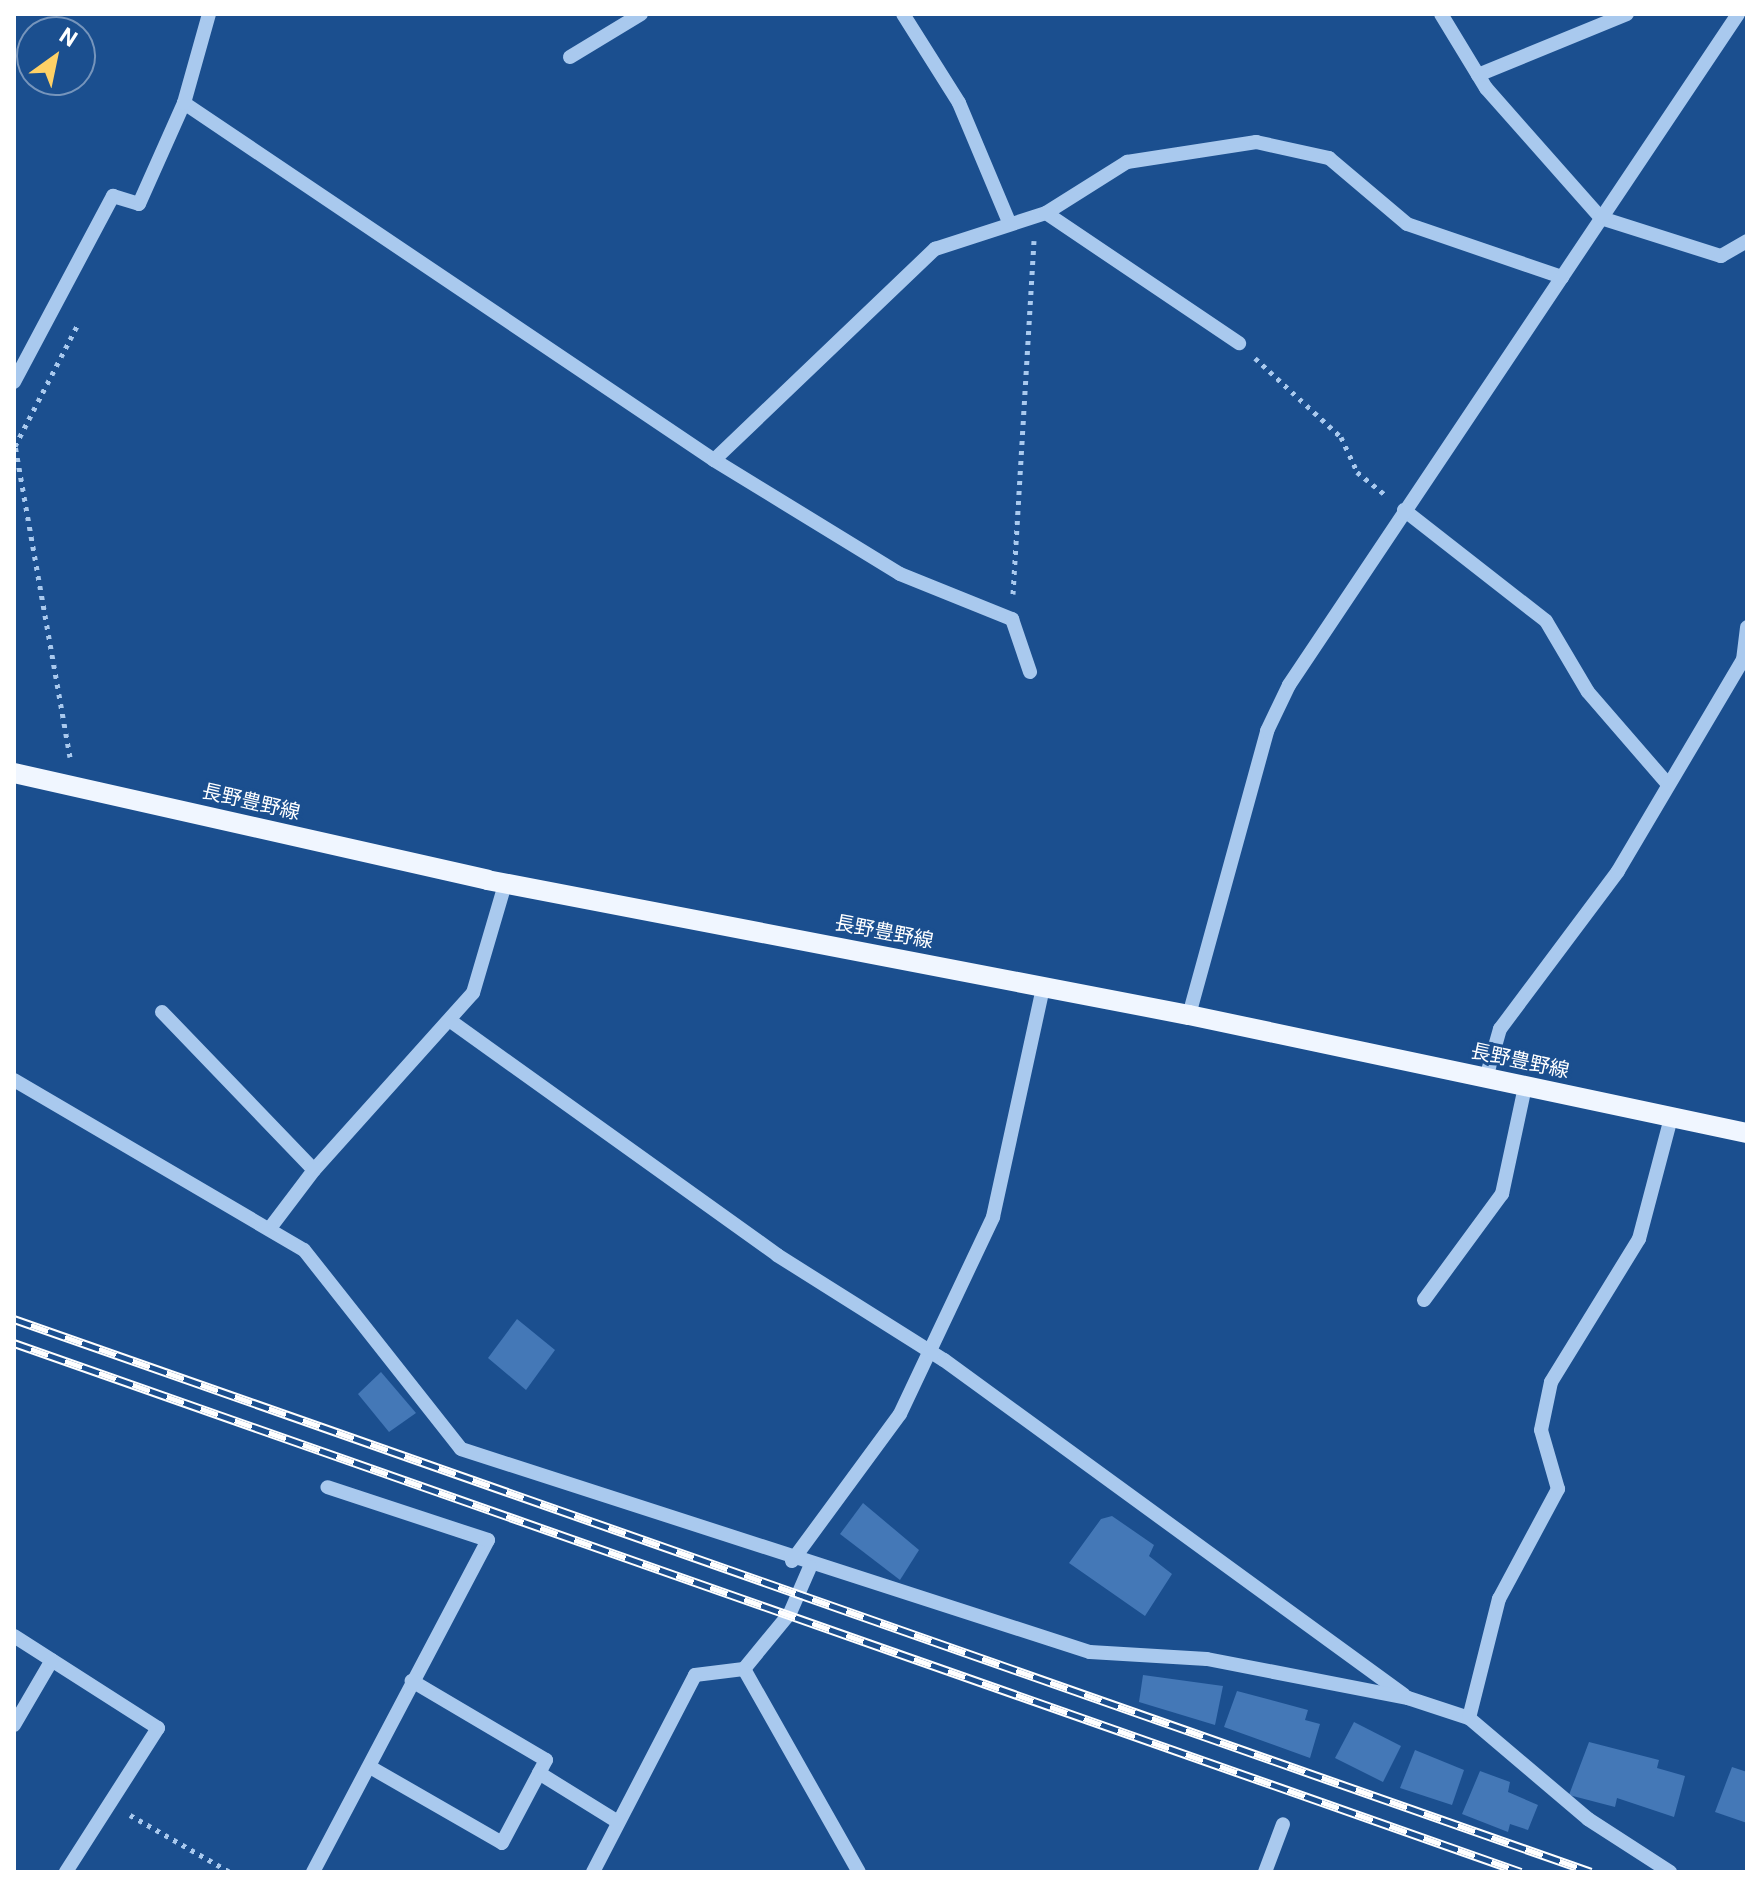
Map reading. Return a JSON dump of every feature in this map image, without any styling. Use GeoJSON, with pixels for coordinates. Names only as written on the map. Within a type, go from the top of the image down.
{"type":"FeatureCollection","features":[{"type":"Feature","properties":{"kind":"main road","name":"長野豊野線"},"geometry":{"type":"LineString","coordinates":[[14,773],[505,884],[1189,1015],[1747,1133]]}},
{"type":"Feature","properties":{"kind":"street"},"geometry":{"type":"LineString","coordinates":[[14,382],[113,196],[138,205],[184,103],[209,14]]}},
{"type":"Feature","properties":{"kind":"street"},"geometry":{"type":"LineString","coordinates":[[570,57],[641,14]]}},
{"type":"Feature","properties":{"kind":"street"},"geometry":{"type":"LineString","coordinates":[[903,14],[959,103],[1009,222]]}},
{"type":"Feature","properties":{"kind":"street"},"geometry":{"type":"LineString","coordinates":[[1441,14],[1478,75],[1601,218],[1721,256],[1747,241]]}},
{"type":"Feature","properties":{"kind":"street"},"geometry":{"type":"LineString","coordinates":[[1478,75],[1627,14]]}},
{"type":"Feature","properties":{"kind":"street"},"geometry":{"type":"LineString","coordinates":[[1189,1015],[1267,731],[1404,510],[1738,14]]}},
{"type":"Feature","properties":{"kind":"street"},"geometry":{"type":"LineString","coordinates":[[184,103],[714,460],[900,574],[1012,619],[1030,672]]}},
{"type":"Feature","properties":{"kind":"street"},"geometry":{"type":"LineString","coordinates":[[714,460],[935,249],[1009,222],[1040,215],[1127,162],[1256,142],[1329,158],[1407,224],[1562,277]]}},
{"type":"Feature","properties":{"kind":"street"},"geometry":{"type":"LineString","coordinates":[[1040,215],[1239,343]]}},
{"type":"Feature","properties":{"kind":"street"},"geometry":{"type":"LineString","coordinates":[[1404,510],[1546,621],[1588,692],[1666,782]]}},
{"type":"Feature","properties":{"kind":"street"},"geometry":{"type":"LineString","coordinates":[[1486,1078],[1500,1029],[1618,871],[1666,782],[1743,660],[1747,627]]}},
{"type":"Feature","properties":{"kind":"street"},"geometry":{"type":"LineString","coordinates":[[270,1228],[314,1170],[452,1022],[473,993],[505,884]]}},
{"type":"Feature","properties":{"kind":"street"},"geometry":{"type":"LineString","coordinates":[[792,1561],[900,1414],[932,1353],[993,1217],[1043,987]]}},
{"type":"Feature","properties":{"kind":"street"},"geometry":{"type":"LineString","coordinates":[[162,1012],[314,1170]]}},
{"type":"Feature","properties":{"kind":"street"},"geometry":{"type":"LineString","coordinates":[[452,1022],[777,1255],[932,1353],[1408,1698]]}},
{"type":"Feature","properties":{"kind":"street"},"geometry":{"type":"LineString","coordinates":[[14,1080],[304,1250],[461,1449],[810,1567],[1090,1652],[1207,1659],[1408,1698],[1469,1718],[1588,1819],[1670,1872]]}},
{"type":"Feature","properties":{"kind":"street"},"geometry":{"type":"LineString","coordinates":[[1424,1300],[1502,1194],[1525,1087]]}},
{"type":"Feature","properties":{"kind":"street"},"geometry":{"type":"LineString","coordinates":[[1469,1718],[1499,1599],[1558,1489],[1541,1430],[1551,1382],[1639,1239],[1671,1118]]}},
{"type":"Feature","properties":{"kind":"street"},"geometry":{"type":"LineString","coordinates":[[313,1872],[488,1540],[327,1487]]}},
{"type":"Feature","properties":{"kind":"street"},"geometry":{"type":"LineString","coordinates":[[593,1872],[695,1675],[744,1669],[790,1613],[810,1567]]}},
{"type":"Feature","properties":{"kind":"street"},"geometry":{"type":"LineString","coordinates":[[14,1636],[158,1728],[66,1872]]}},
{"type":"Feature","properties":{"kind":"street"},"geometry":{"type":"LineString","coordinates":[[14,1725],[52,1660]]}},
{"type":"Feature","properties":{"kind":"street"},"geometry":{"type":"LineString","coordinates":[[744,1669],[859,1872]]}},
{"type":"Feature","properties":{"kind":"street"},"geometry":{"type":"LineString","coordinates":[[370,1767],[502,1843],[546,1760],[412,1681]]}},
{"type":"Feature","properties":{"kind":"street"},"geometry":{"type":"LineString","coordinates":[[539,1773],[618,1822]]}},
{"type":"Feature","properties":{"kind":"street"},"geometry":{"type":"LineString","coordinates":[[1265,1872],[1283,1824]]}},
{"type":"Feature","properties":{"kind":"path"},"geometry":{"type":"LineString","coordinates":[[1012,619],[1040,215]]}},
{"type":"Feature","properties":{"kind":"path"},"geometry":{"type":"LineString","coordinates":[[75,787],[15,446],[81,318]]}},
{"type":"Feature","properties":{"kind":"path"},"geometry":{"type":"LineString","coordinates":[[1239,343],[1341,437],[1357,472],[1404,510]]}},
{"type":"Feature","properties":{"kind":"path"},"geometry":{"type":"LineString","coordinates":[[108,1802],[230,1872]]}},
{"type":"Feature","properties":{"kind":"building"},"geometry":{"type":"Polygon","coordinates":[[[517,1319],[555,1350],[526,1390],[488,1358],[517,1319]]]}},
{"type":"Feature","properties":{"kind":"building"},"geometry":{"type":"Polygon","coordinates":[[[381,1372],[416,1413],[389,1432],[358,1394],[381,1372]]]}},
{"type":"Feature","properties":{"kind":"building"},"geometry":{"type":"Polygon","coordinates":[[[863,1503],[919,1550],[900,1580],[840,1534],[863,1503]]]}},
{"type":"Feature","properties":{"kind":"building"},"geometry":{"type":"Polygon","coordinates":[[[1112,1516],[1154,1545],[1149,1556],[1172,1574],[1145,1616],[1069,1563],[1101,1519],[1112,1516]]]}},
{"type":"Feature","properties":{"kind":"building"},"geometry":{"type":"Polygon","coordinates":[[[1143,1675],[1223,1686],[1215,1725],[1139,1702],[1143,1675]]]}},
{"type":"Feature","properties":{"kind":"building"},"geometry":{"type":"Polygon","coordinates":[[[1237,1691],[1308,1710],[1305,1720],[1320,1724],[1310,1758],[1224,1727],[1237,1691]]]}},
{"type":"Feature","properties":{"kind":"building"},"geometry":{"type":"Polygon","coordinates":[[[1354,1722],[1401,1746],[1383,1782],[1335,1758],[1354,1722]]]}},
{"type":"Feature","properties":{"kind":"building"},"geometry":{"type":"Polygon","coordinates":[[[1589,1742],[1659,1760],[1657,1768],[1685,1776],[1674,1817],[1617,1798],[1615,1807],[1569,1795],[1589,1742]]]}},
{"type":"Feature","properties":{"kind":"building"},"geometry":{"type":"Polygon","coordinates":[[[1415,1750],[1464,1770],[1452,1805],[1400,1788],[1415,1750]]]}},
{"type":"Feature","properties":{"kind":"building"},"geometry":{"type":"Polygon","coordinates":[[[1732,1767],[1747,1772],[1747,1823],[1715,1812],[1732,1767]]]}},
{"type":"Feature","properties":{"kind":"building"},"geometry":{"type":"Polygon","coordinates":[[[1480,1771],[1510,1782],[1508,1792],[1538,1805],[1528,1830],[1510,1824],[1508,1832],[1462,1814],[1480,1771]]]}},
{"type":"Feature","properties":{"kind":"railway"},"geometry":{"type":"LineString","coordinates":[[14,1319],[1591,1872]]}},
{"type":"Feature","properties":{"kind":"railway"},"geometry":{"type":"LineString","coordinates":[[14,1343],[1521,1872]]}}]}
